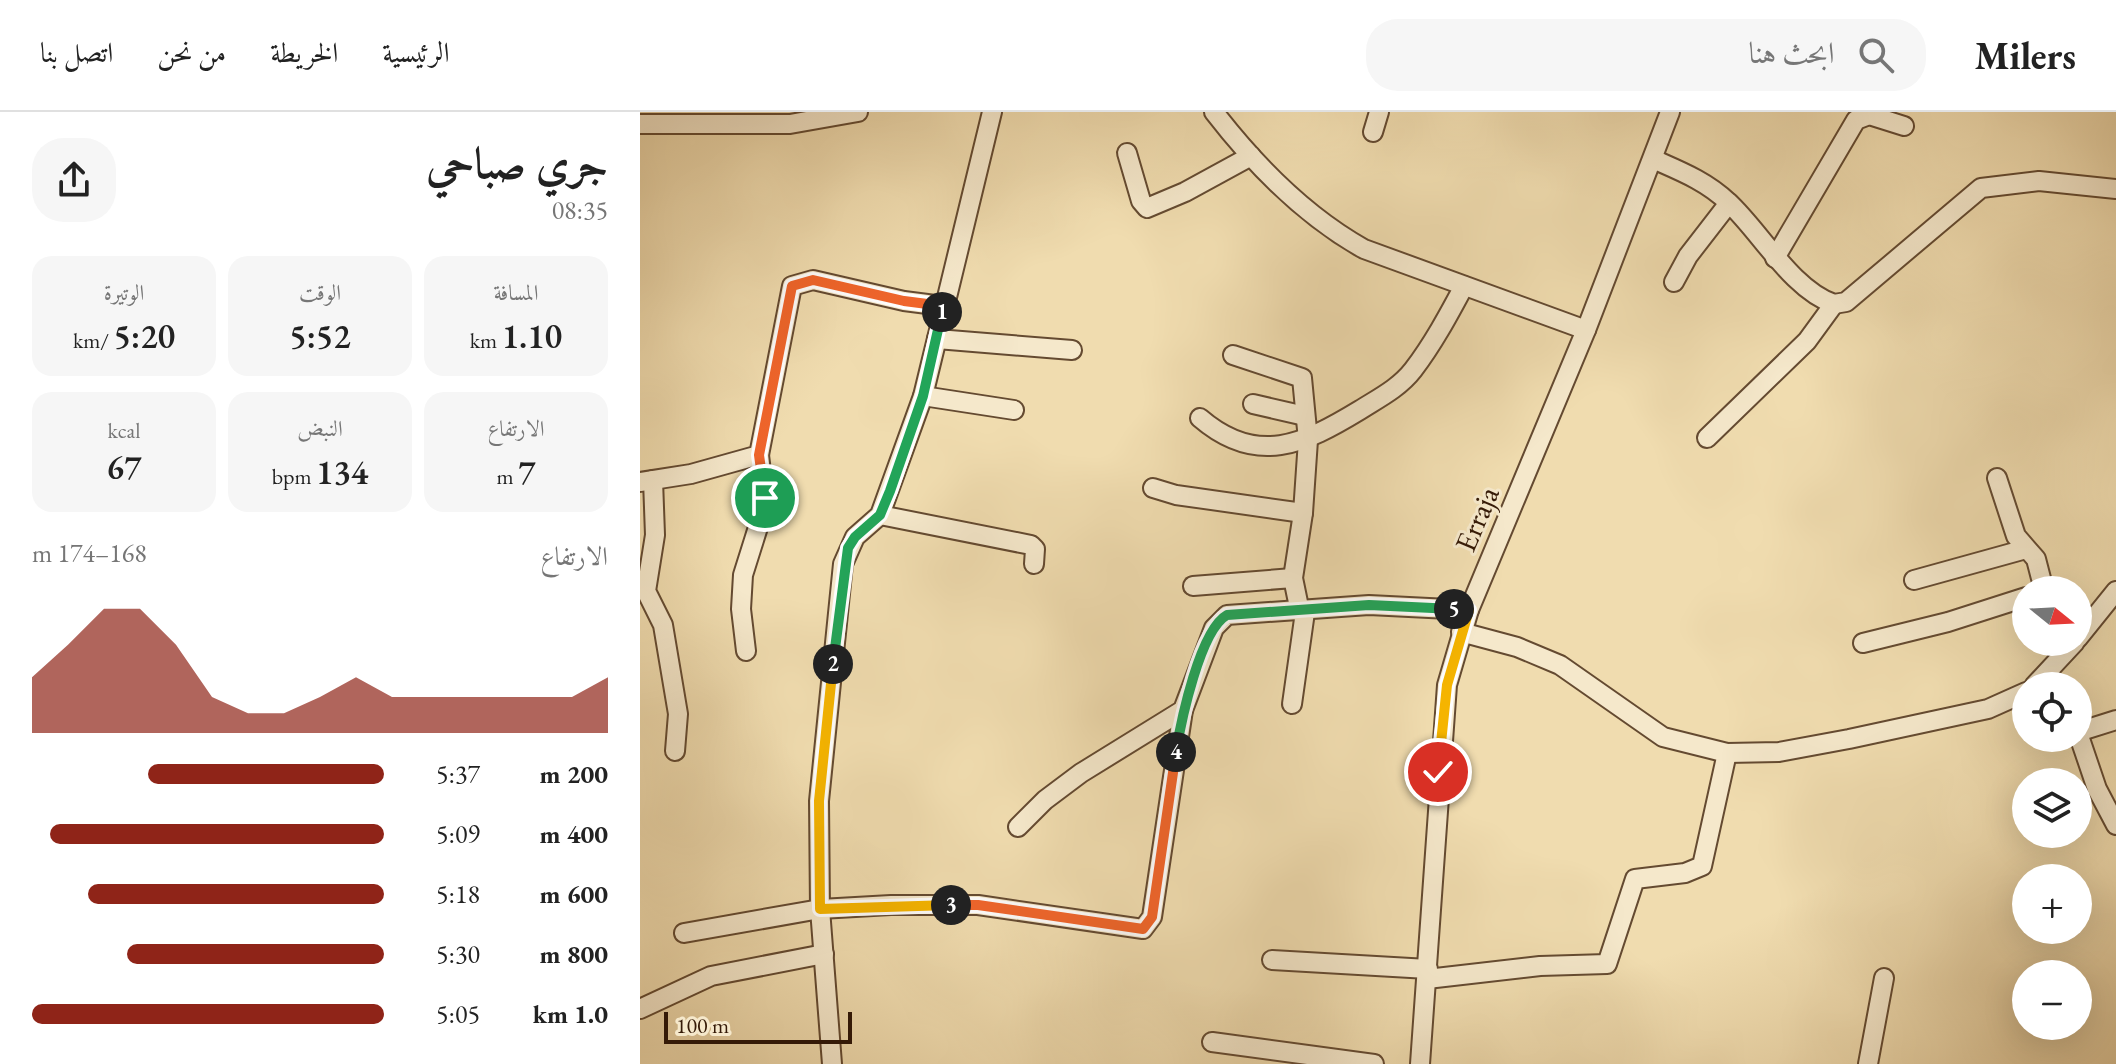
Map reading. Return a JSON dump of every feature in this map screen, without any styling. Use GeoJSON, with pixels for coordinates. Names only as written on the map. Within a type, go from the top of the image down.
{"type":"FeatureCollection","features":[{"type":"Feature","properties":{"kind":"street"},"geometry":{"type":"LineString","coordinates":[[640,124],[790,124],[858,112]]}},
{"type":"Feature","properties":{"kind":"street"},"geometry":{"type":"LineString","coordinates":[[832,1064],[820,909],[819,801],[843,564],[855,537],[880,515],[923,396],[992,112]]}},
{"type":"Feature","properties":{"kind":"street"},"geometry":{"type":"LineString","coordinates":[[1214,112],[1251,156],[1337,234],[1364,249],[1586,330]]}},
{"type":"Feature","properties":{"kind":"street"},"geometry":{"type":"LineString","coordinates":[[1373,132],[1379,112]]}},
{"type":"Feature","properties":{"kind":"street","name":"Erraja"},"geometry":{"type":"LineString","coordinates":[[1420,1064],[1438,772],[1447,685],[1469,610],[1586,330],[1670,112]]}},
{"type":"Feature","properties":{"kind":"street"},"geometry":{"type":"LineString","coordinates":[[1775,258],[1856,120],[1869,115],[1904,126]]}},
{"type":"Feature","properties":{"kind":"street"},"geometry":{"type":"LineString","coordinates":[[1127,153],[1141,201],[1147,208],[1185,192],[1251,156]]}},
{"type":"Feature","properties":{"kind":"street"},"geometry":{"type":"LineString","coordinates":[[1653,159],[1695,177],[1729,203],[1775,258],[1834,304]]}},
{"type":"Feature","properties":{"kind":"street"},"geometry":{"type":"LineString","coordinates":[[1707,438],[1807,341],[1834,304],[1846,302],[1981,188],[2039,181],[2116,189]]}},
{"type":"Feature","properties":{"kind":"street"},"geometry":{"type":"LineString","coordinates":[[1674,282],[1688,256],[1729,203]]}},
{"type":"Feature","properties":{"kind":"street"},"geometry":{"type":"LineString","coordinates":[[746,651],[741,609],[743,575],[765,505],[759,455],[792,286],[813,280],[896,300],[943,306]]}},
{"type":"Feature","properties":{"kind":"street"},"geometry":{"type":"LineString","coordinates":[[1200,418],[1230,440],[1279,448],[1308,440],[1397,387],[1422,357],[1464,286]]}},
{"type":"Feature","properties":{"kind":"street"},"geometry":{"type":"LineString","coordinates":[[937,339],[1072,350]]}},
{"type":"Feature","properties":{"kind":"street"},"geometry":{"type":"LineString","coordinates":[[1233,355],[1298,374],[1305,386],[1308,440],[1303,513],[1293,578],[1302,612],[1292,704]]}},
{"type":"Feature","properties":{"kind":"street"},"geometry":{"type":"LineString","coordinates":[[923,396],[1014,410]]}},
{"type":"Feature","properties":{"kind":"street"},"geometry":{"type":"LineString","coordinates":[[1253,404],[1305,416]]}},
{"type":"Feature","properties":{"kind":"street"},"geometry":{"type":"LineString","coordinates":[[675,751],[678,714],[663,625],[646,591],[655,535],[646,481],[691,474],[759,455]]}},
{"type":"Feature","properties":{"kind":"street"},"geometry":{"type":"LineString","coordinates":[[1997,478],[2016,536],[2036,559],[2040,576]]}},
{"type":"Feature","properties":{"kind":"street"},"geometry":{"type":"LineString","coordinates":[[1153,488],[1176,495],[1303,513]]}},
{"type":"Feature","properties":{"kind":"street"},"geometry":{"type":"LineString","coordinates":[[880,515],[1031,545],[1035,549],[1034,564]]}},
{"type":"Feature","properties":{"kind":"street"},"geometry":{"type":"LineString","coordinates":[[1914,580],[2026,549]]}},
{"type":"Feature","properties":{"kind":"street"},"geometry":{"type":"LineString","coordinates":[[1193,586],[1293,578]]}},
{"type":"Feature","properties":{"kind":"street"},"geometry":{"type":"LineString","coordinates":[[2092,618],[2116,591]]}},
{"type":"Feature","properties":{"kind":"street"},"geometry":{"type":"LineString","coordinates":[[1863,643],[1948,622],[2012,601]]}},
{"type":"Feature","properties":{"kind":"street"},"geometry":{"type":"LineString","coordinates":[[684,933],[820,909],[978,905],[1143,929],[1152,917],[1183,710],[1219,620],[1232,614],[1302,612],[1369,605],[1469,610]]}},
{"type":"Feature","properties":{"kind":"street"},"geometry":{"type":"LineString","coordinates":[[1461,632],[1517,647],[1560,665],[1663,737],[1727,753],[1779,752],[1849,739],[1988,709],[2012,698]]}},
{"type":"Feature","properties":{"kind":"street"},"geometry":{"type":"LineString","coordinates":[[1018,827],[1045,800],[1081,773],[1183,710]]}},
{"type":"Feature","properties":{"kind":"street"},"geometry":{"type":"LineString","coordinates":[[2092,728],[2116,720]]}},
{"type":"Feature","properties":{"kind":"street"},"geometry":{"type":"LineString","coordinates":[[2085,752],[2097,789],[2116,825]]}},
{"type":"Feature","properties":{"kind":"street"},"geometry":{"type":"LineString","coordinates":[[1272,960],[1427,974],[1607,964],[1635,879],[1685,873],[1702,866],[1727,753]]}},
{"type":"Feature","properties":{"kind":"street"},"geometry":{"type":"LineString","coordinates":[[640,1009],[711,976],[824,954]]}},
{"type":"Feature","properties":{"kind":"street"},"geometry":{"type":"LineString","coordinates":[[1868,1064],[1884,978]]}},
{"type":"Feature","properties":{"kind":"street"},"geometry":{"type":"LineString","coordinates":[[1212,1042],[1374,1064]]}},
{"type":"Feature","properties":{"kind":"route"},"geometry":{"type":"LineString","coordinates":[[765,498],[759,455],[785,309],[792,286],[799,281],[813,280],[871,295],[943,306],[923,396],[890,491],[880,515],[855,537],[843,564],[819,801],[820,909],[978,905],[1134,930],[1148,926],[1152,917],[1183,710],[1214,628],[1227,615],[1305,612],[1369,605],[1469,610],[1447,685],[1438,772]]}}]}
